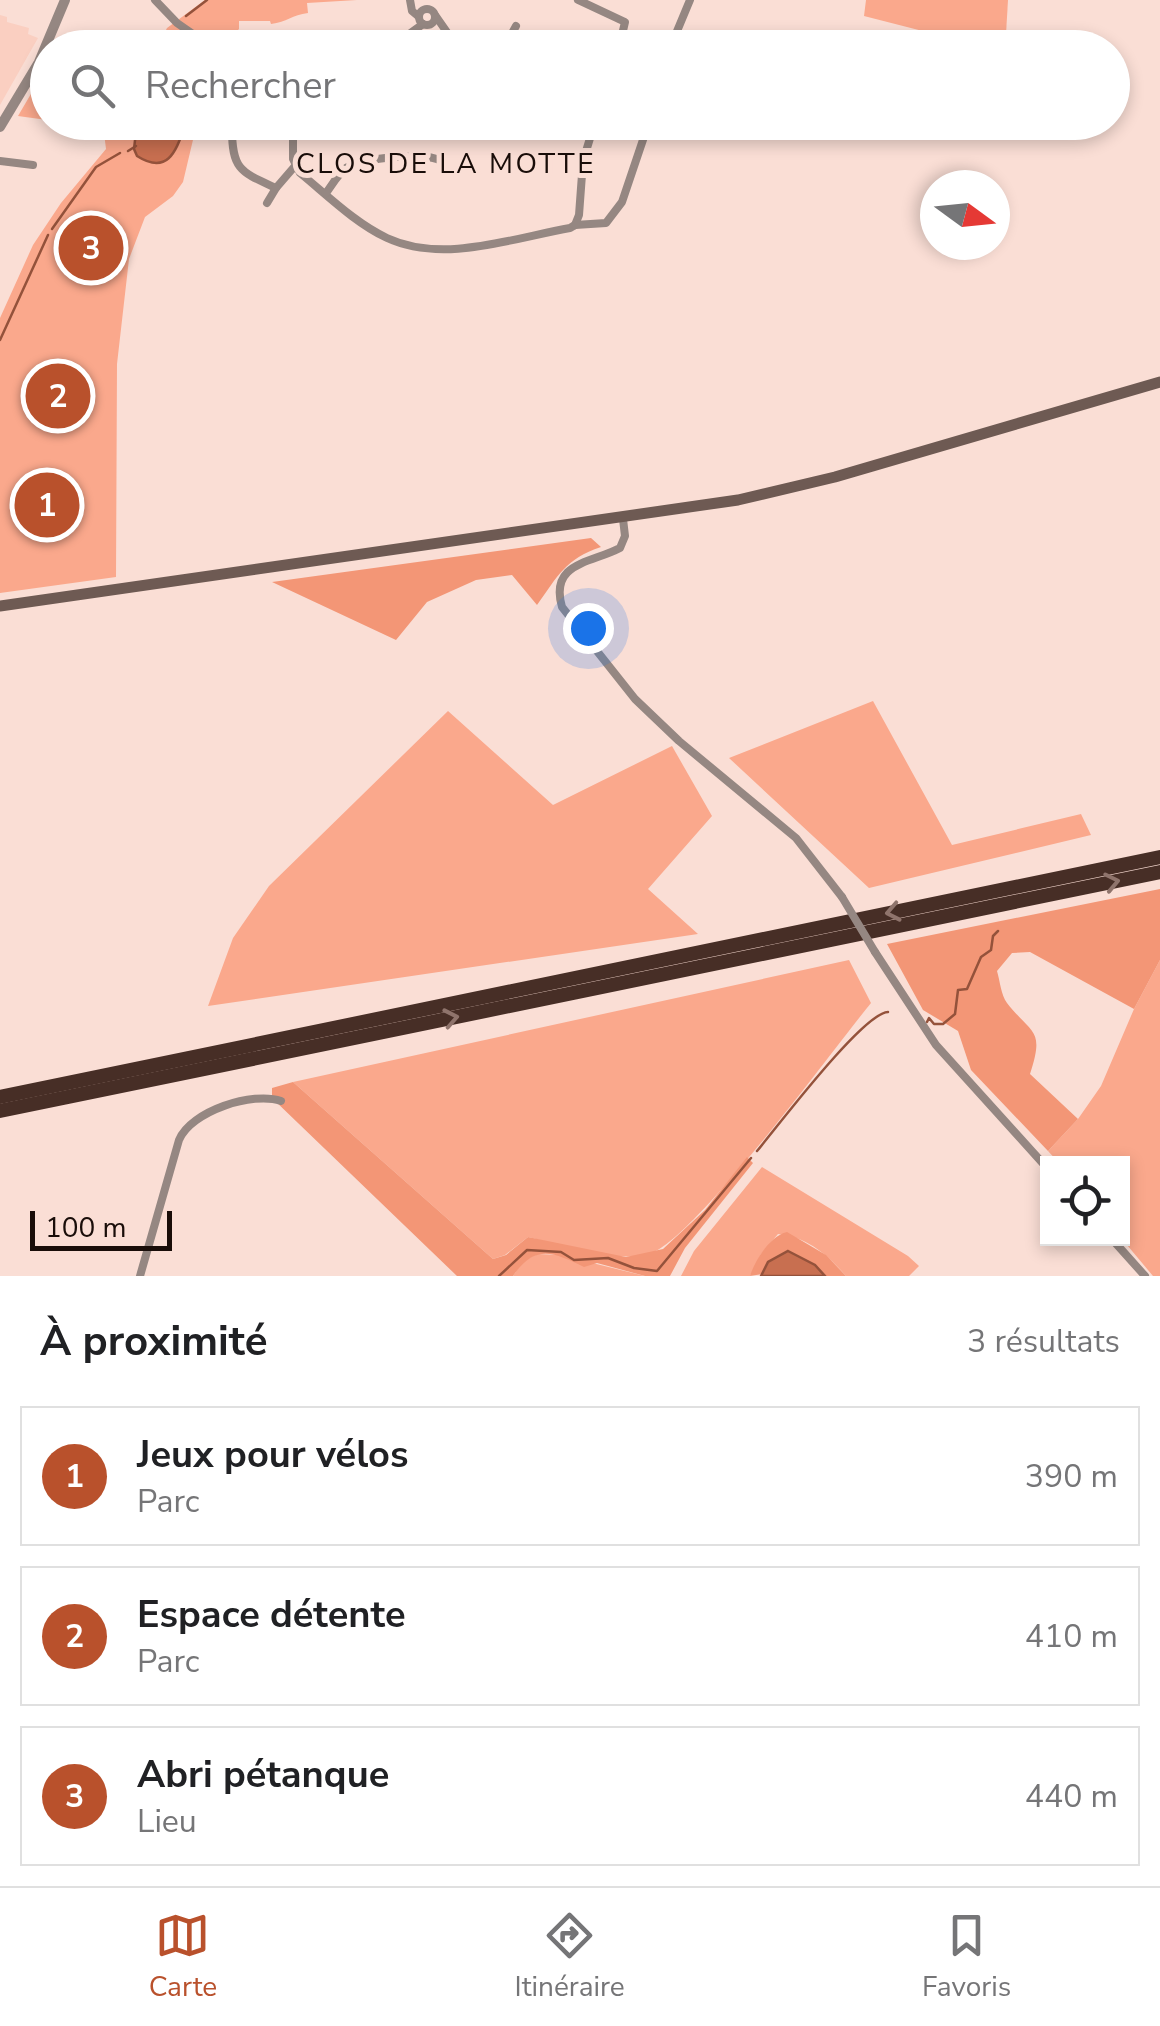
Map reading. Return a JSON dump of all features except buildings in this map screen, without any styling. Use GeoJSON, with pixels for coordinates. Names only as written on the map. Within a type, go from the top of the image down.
{"type":"FeatureCollection","features":[{"type":"Feature","properties":{"kind":"highway"},"geometry":{"type":"LineString","coordinates":[[0,1097],[1160,858]]}},
{"type":"Feature","properties":{"kind":"highway"},"geometry":{"type":"LineString","coordinates":[[0,1111],[1160,872]]}},
{"type":"Feature","properties":{"kind":"main road"},"geometry":{"type":"LineString","coordinates":[[0,606],[623,519],[794,488],[1160,382]]}},
{"type":"Feature","properties":{"kind":"street"},"geometry":{"type":"LineString","coordinates":[[52,30],[65,0]]}},
{"type":"Feature","properties":{"kind":"street"},"geometry":{"type":"LineString","coordinates":[[155,0],[187,30]]}},
{"type":"Feature","properties":{"kind":"street"},"geometry":{"type":"LineString","coordinates":[[410,0],[412,11],[442,30]]}},
{"type":"Feature","properties":{"kind":"street"},"geometry":{"type":"LineString","coordinates":[[422,18],[429,0]]}},
{"type":"Feature","properties":{"kind":"street"},"geometry":{"type":"LineString","coordinates":[[422,18],[433,22],[429,0]]}},
{"type":"Feature","properties":{"kind":"street"},"geometry":{"type":"LineString","coordinates":[[578,0],[622,19],[624,30]]}},
{"type":"Feature","properties":{"kind":"street"},"geometry":{"type":"LineString","coordinates":[[678,30],[690,0]]}},
{"type":"Feature","properties":{"kind":"street"},"geometry":{"type":"LineString","coordinates":[[410,30],[426,8],[447,30]]}},
{"type":"Feature","properties":{"kind":"street"},"geometry":{"type":"LineString","coordinates":[[514,30],[516,26]]}},
{"type":"Feature","properties":{"kind":"street"},"geometry":{"type":"LineString","coordinates":[[0,127],[30,76]]}},
{"type":"Feature","properties":{"kind":"street"},"geometry":{"type":"LineString","coordinates":[[233,140],[236,164],[276,188]]}},
{"type":"Feature","properties":{"kind":"street"},"geometry":{"type":"LineString","coordinates":[[268,203],[295,166],[293,140]]}},
{"type":"Feature","properties":{"kind":"street"},"geometry":{"type":"LineString","coordinates":[[575,225],[590,140]]}},
{"type":"Feature","properties":{"kind":"street"},"geometry":{"type":"LineString","coordinates":[[295,166],[376,232],[420,248],[456,248],[575,225],[601,225],[613,218],[643,140]]}},
{"type":"Feature","properties":{"kind":"street"},"geometry":{"type":"LineString","coordinates":[[326,193],[343,170],[356,164],[428,154],[440,161],[444,171]]}},
{"type":"Feature","properties":{"kind":"street"},"geometry":{"type":"LineString","coordinates":[[0,162],[33,165]]}},
{"type":"Feature","properties":{"kind":"street"},"geometry":{"type":"LineString","coordinates":[[623,519],[625,536],[620,548],[576,564],[563,578],[559,597],[562,607],[635,699],[679,741],[796,838],[842,897],[936,1046],[1040,1160]]}},
{"type":"Feature","properties":{"kind":"street"},"geometry":{"type":"LineString","coordinates":[[140,1276],[187,1125],[201,1116],[255,1098],[281,1101]]}},
{"type":"Feature","properties":{"kind":"street"},"geometry":{"type":"LineString","coordinates":[[1118,1246],[1145,1276]]}},
{"type":"Feature","properties":{"kind":"shaded area"},"geometry":{"type":"Polygon","coordinates":[[[205,0],[357,0],[307,3],[308,13],[271,24],[239,21],[238,30],[167,28],[205,0]]]}},
{"type":"Feature","properties":{"kind":"shaded area"},"geometry":{"type":"Polygon","coordinates":[[[866,0],[1008,0],[1006,30],[919,30],[864,16],[866,0]]]}},
{"type":"Feature","properties":{"kind":"shaded area"},"geometry":{"type":"Polygon","coordinates":[[[0,15],[7,17],[7,22],[29,28],[30,52],[0,105],[0,15]]]}},
{"type":"Feature","properties":{"kind":"shaded area"},"geometry":{"type":"Polygon","coordinates":[[[30,96],[30,118],[18,116],[30,96]]]}},
{"type":"Feature","properties":{"kind":"shaded area"},"geometry":{"type":"Polygon","coordinates":[[[105,140],[193,140],[183,182],[173,196],[145,217],[129,259],[117,364],[116,577],[0,593],[0,318],[33,245],[61,203],[106,149],[105,140]]]}},
{"type":"Feature","properties":{"kind":"shaded area"},"geometry":{"type":"Polygon","coordinates":[[[135,140],[179,140],[170,156],[157,163],[137,156],[135,140]]]}},
{"type":"Feature","properties":{"kind":"shaded area"},"geometry":{"type":"Polygon","coordinates":[[[591,538],[601,547],[570,563],[537,605],[512,575],[476,580],[427,602],[396,640],[272,582],[591,538]]]}},
{"type":"Feature","properties":{"kind":"shaded area"},"geometry":{"type":"Polygon","coordinates":[[[873,701],[952,845],[1081,814],[1091,835],[869,888],[729,758],[873,701]]]}},
{"type":"Feature","properties":{"kind":"shaded area"},"geometry":{"type":"Polygon","coordinates":[[[448,711],[553,805],[672,746],[712,816],[648,889],[698,934],[208,1006],[233,938],[269,886],[448,711]]]}},
{"type":"Feature","properties":{"kind":"shaded area"},"geometry":{"type":"Polygon","coordinates":[[[1160,889],[1160,960],[1134,1009],[1030,952],[1012,953],[997,971],[1005,1000],[1034,1033],[1036,1048],[1030,1074],[1078,1119],[1048,1151],[971,1070],[958,1031],[923,1010],[887,944],[1160,889]]]}},
{"type":"Feature","properties":{"kind":"shaded area"},"geometry":{"type":"Polygon","coordinates":[[[849,960],[871,1003],[728,1182],[669,1242],[649,1254],[605,1255],[528,1237],[493,1259],[293,1082],[849,960]]]}},
{"type":"Feature","properties":{"kind":"shaded area"},"geometry":{"type":"Polygon","coordinates":[[[1160,960],[1160,1276],[1153,1276],[1128,1246],[1130,1156],[1053,1156],[1048,1151],[1078,1119],[1101,1086],[1160,960]]]}},
{"type":"Feature","properties":{"kind":"shaded area"},"geometry":{"type":"Polygon","coordinates":[[[293,1082],[493,1259],[506,1255],[528,1237],[626,1257],[663,1249],[705,1210],[747,1157],[753,1163],[685,1248],[670,1276],[645,1276],[597,1263],[584,1267],[546,1254],[530,1259],[513,1276],[457,1276],[272,1098],[272,1088],[293,1082]]]}},
{"type":"Feature","properties":{"kind":"shaded area"},"geometry":{"type":"Polygon","coordinates":[[[762,1167],[919,1266],[909,1276],[846,1276],[816,1248],[778,1234],[761,1254],[750,1276],[681,1276],[694,1251],[762,1167]]]}},
{"type":"Feature","properties":{"kind":"shaded area"},"geometry":{"type":"Polygon","coordinates":[[[787,1232],[826,1255],[846,1276],[825,1276],[815,1265],[750,1276],[764,1250],[787,1232]]]}},
{"type":"Feature","properties":{"kind":"shaded area"},"geometry":{"type":"Polygon","coordinates":[[[788,1251],[815,1265],[825,1276],[761,1276],[768,1262],[788,1251]]]}},
{"type":"Feature","properties":{"kind":"shaded area"},"geometry":{"type":"Polygon","coordinates":[[[538,1254],[560,1255],[645,1276],[513,1276],[523,1261],[538,1254]]]}},
{"type":"Feature","properties":{"kind":"waterway"},"geometry":{"type":"LineString","coordinates":[[186,16],[207,0]]}},
{"type":"Feature","properties":{"kind":"waterway"},"geometry":{"type":"LineString","coordinates":[[128,151],[136,146]]}},
{"type":"Feature","properties":{"kind":"waterway"},"geometry":{"type":"LineString","coordinates":[[52,229],[96,167],[120,153]]}},
{"type":"Feature","properties":{"kind":"waterway"},"geometry":{"type":"LineString","coordinates":[[0,340],[48,235]]}},
{"type":"Feature","properties":{"kind":"waterway"},"geometry":{"type":"LineString","coordinates":[[927,1022],[929,1018],[934,1024],[943,1024],[955,1014],[958,990],[967,989],[998,931]]}},
{"type":"Feature","properties":{"kind":"waterway"},"geometry":{"type":"LineString","coordinates":[[757,1151],[841,1050],[876,1017],[888,1012]]}},
{"type":"Feature","properties":{"kind":"waterway"},"geometry":{"type":"LineString","coordinates":[[499,1276],[527,1250],[561,1252],[574,1260],[608,1258],[657,1271],[751,1158]]}},
{"type":"Feature","properties":{"kind":"place","name":"Abri pétanque"},"geometry":{"type":"Point","coordinates":[91,248]}},
{"type":"Feature","properties":{"kind":"place","name":"Espace détente"},"geometry":{"type":"Point","coordinates":[58,396]}},
{"type":"Feature","properties":{"kind":"place","name":"Jeux pour vélos"},"geometry":{"type":"Point","coordinates":[47,505]}},
{"type":"Feature","properties":{"kind":"district","name":"CLOS DE LA MOTTE"},"geometry":{"type":"Point","coordinates":[446,163]}}]}
